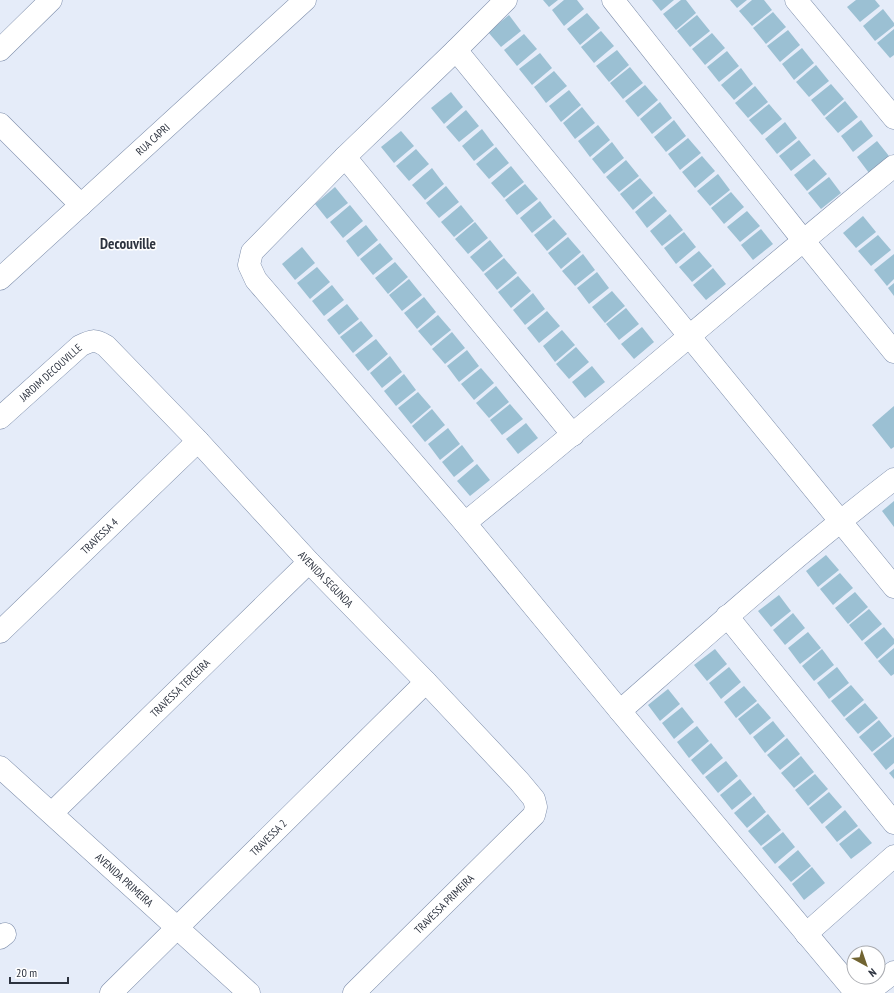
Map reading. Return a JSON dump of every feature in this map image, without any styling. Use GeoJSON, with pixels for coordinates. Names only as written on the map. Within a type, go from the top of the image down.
{"type":"FeatureCollection","features":[{"type":"Feature","properties":{"kind":"street"},"geometry":{"type":"LineString","coordinates":[[0,50],[51,0]]}},
{"type":"Feature","properties":{"kind":"street","name":"RUA CAPRI"},"geometry":{"type":"LineString","coordinates":[[0,278],[305,0]]}},
{"type":"Feature","properties":{"kind":"street"},"geometry":{"type":"LineString","coordinates":[[506,0],[345,157],[252,252],[249,265],[256,280],[466,523],[620,711],[856,993]]}},
{"type":"Feature","properties":{"kind":"street"},"geometry":{"type":"LineString","coordinates":[[613,0],[803,240],[894,352]]}},
{"type":"Feature","properties":{"kind":"street"},"geometry":{"type":"LineString","coordinates":[[796,0],[894,118]]}},
{"type":"Feature","properties":{"kind":"street"},"geometry":{"type":"LineString","coordinates":[[456,50],[894,587]]}},
{"type":"Feature","properties":{"kind":"street"},"geometry":{"type":"LineString","coordinates":[[0,124],[81,205]]}},
{"type":"Feature","properties":{"kind":"street"},"geometry":{"type":"LineString","coordinates":[[345,157],[573,435]]}},
{"type":"Feature","properties":{"kind":"street"},"geometry":{"type":"LineString","coordinates":[[466,523],[573,435],[803,240],[894,166]]}},
{"type":"Feature","properties":{"kind":"street","name":"JARDIM DECOUVILLE"},"geometry":{"type":"LineString","coordinates":[[0,418],[80,346],[90,341],[97,341],[106,346]]}},
{"type":"Feature","properties":{"kind":"street","name":"AVENIDA SEGUNDA"},"geometry":{"type":"LineString","coordinates":[[106,346],[198,441],[309,562],[426,682],[519,781],[534,799],[536,807],[534,815]]}},
{"type":"Feature","properties":{"kind":"street","name":"TRAVESSA 4"},"geometry":{"type":"LineString","coordinates":[[0,632],[198,441]]}},
{"type":"Feature","properties":{"kind":"street"},"geometry":{"type":"LineString","coordinates":[[620,711],[727,616],[840,521],[894,479]]}},
{"type":"Feature","properties":{"kind":"street","name":"TRAVESSA TERCEIRA"},"geometry":{"type":"LineString","coordinates":[[52,813],[309,562]]}},
{"type":"Feature","properties":{"kind":"street"},"geometry":{"type":"LineString","coordinates":[[727,616],[894,823]]}},
{"type":"Feature","properties":{"kind":"street","name":"TRAVESSA 2"},"geometry":{"type":"LineString","coordinates":[[111,993],[426,682]]}},
{"type":"Feature","properties":{"kind":"street","name":"AVENIDA PRIMEIRA"},"geometry":{"type":"LineString","coordinates":[[0,767],[249,993]]}},
{"type":"Feature","properties":{"kind":"street","name":"TRAVESSA PRIMEIRA"},"geometry":{"type":"LineString","coordinates":[[354,993],[534,815]]}},
{"type":"Feature","properties":{"kind":"street"},"geometry":{"type":"LineString","coordinates":[[806,934],[894,856]]}},
{"type":"Feature","properties":{"kind":"street"},"geometry":{"type":"LineString","coordinates":[[867,993],[894,972]]}},
{"type":"Feature","properties":{"kind":"building"},"geometry":{"type":"Polygon","coordinates":[[[543,0],[558,0],[549,7],[543,0]]]}},
{"type":"Feature","properties":{"kind":"building"},"geometry":{"type":"Polygon","coordinates":[[[564,0],[577,0],[584,9],[564,26],[552,10],[564,0]]]}},
{"type":"Feature","properties":{"kind":"building"},"geometry":{"type":"Polygon","coordinates":[[[652,0],[674,0],[661,11],[652,0]]]}},
{"type":"Feature","properties":{"kind":"building"},"geometry":{"type":"Polygon","coordinates":[[[681,0],[686,0],[696,13],[676,30],[663,14],[681,0]]]}},
{"type":"Feature","properties":{"kind":"building"},"geometry":{"type":"Polygon","coordinates":[[[730,0],[747,0],[737,8],[730,0]]]}},
{"type":"Feature","properties":{"kind":"building"},"geometry":{"type":"Polygon","coordinates":[[[752,0],[764,0],[772,10],[752,26],[739,11],[752,0]]]}},
{"type":"Feature","properties":{"kind":"building"},"geometry":{"type":"Polygon","coordinates":[[[856,0],[875,0],[880,6],[860,22],[847,7],[856,0]]]}},
{"type":"Feature","properties":{"kind":"building"},"geometry":{"type":"Polygon","coordinates":[[[883,9],[894,23],[894,26],[875,41],[863,26],[883,9]]]}},
{"type":"Feature","properties":{"kind":"building"},"geometry":{"type":"Polygon","coordinates":[[[773,12],[786,27],[766,44],[753,28],[773,12]]]}},
{"type":"Feature","properties":{"kind":"building"},"geometry":{"type":"Polygon","coordinates":[[[587,13],[600,28],[580,45],[567,29],[587,13]]]}},
{"type":"Feature","properties":{"kind":"building"},"geometry":{"type":"Polygon","coordinates":[[[509,15],[521,31],[501,47],[488,32],[509,15]]]}},
{"type":"Feature","properties":{"kind":"building"},"geometry":{"type":"Polygon","coordinates":[[[697,15],[710,31],[690,47],[677,31],[697,15]]]}},
{"type":"Feature","properties":{"kind":"building"},"geometry":{"type":"Polygon","coordinates":[[[894,29],[894,55],[890,58],[877,43],[894,29]]]}},
{"type":"Feature","properties":{"kind":"building"},"geometry":{"type":"Polygon","coordinates":[[[788,30],[800,45],[780,62],[767,46],[788,30]]]}},
{"type":"Feature","properties":{"kind":"building"},"geometry":{"type":"Polygon","coordinates":[[[601,31],[614,46],[594,63],[581,47],[601,31]]]}},
{"type":"Feature","properties":{"kind":"building"},"geometry":{"type":"Polygon","coordinates":[[[712,33],[725,48],[705,65],[692,49],[712,33]]]}},
{"type":"Feature","properties":{"kind":"building"},"geometry":{"type":"Polygon","coordinates":[[[524,34],[537,49],[517,66],[504,50],[524,34]]]}},
{"type":"Feature","properties":{"kind":"building"},"geometry":{"type":"Polygon","coordinates":[[[802,48],[814,63],[794,80],[782,64],[802,48]]]}},
{"type":"Feature","properties":{"kind":"building"},"geometry":{"type":"Polygon","coordinates":[[[617,50],[629,65],[609,82],[596,66],[617,50]]]}},
{"type":"Feature","properties":{"kind":"building"},"geometry":{"type":"Polygon","coordinates":[[[727,51],[739,66],[719,82],[707,67],[727,51]]]}},
{"type":"Feature","properties":{"kind":"building"},"geometry":{"type":"Polygon","coordinates":[[[540,53],[552,68],[532,85],[519,69],[540,53]]]}},
{"type":"Feature","properties":{"kind":"building"},"geometry":{"type":"Polygon","coordinates":[[[816,65],[829,81],[809,97],[796,82],[816,65]]]}},
{"type":"Feature","properties":{"kind":"building"},"geometry":{"type":"Polygon","coordinates":[[[630,67],[643,83],[623,99],[610,83],[630,67]]]}},
{"type":"Feature","properties":{"kind":"building"},"geometry":{"type":"Polygon","coordinates":[[[741,68],[753,84],[734,100],[721,85],[741,68]]]}},
{"type":"Feature","properties":{"kind":"building"},"geometry":{"type":"Polygon","coordinates":[[[554,71],[567,86],[546,103],[534,87],[554,71]]]}},
{"type":"Feature","properties":{"kind":"building"},"geometry":{"type":"Polygon","coordinates":[[[831,84],[844,99],[824,116],[811,100],[831,84]]]}},
{"type":"Feature","properties":{"kind":"building"},"geometry":{"type":"Polygon","coordinates":[[[645,85],[658,100],[638,117],[625,101],[645,85]]]}},
{"type":"Feature","properties":{"kind":"building"},"geometry":{"type":"Polygon","coordinates":[[[755,86],[768,102],[748,118],[735,103],[755,86]]]}},
{"type":"Feature","properties":{"kind":"building"},"geometry":{"type":"Polygon","coordinates":[[[569,90],[581,105],[561,122],[549,106],[569,90]]]}},
{"type":"Feature","properties":{"kind":"building"},"geometry":{"type":"Polygon","coordinates":[[[451,92],[463,107],[444,124],[431,108],[451,92]]]}},
{"type":"Feature","properties":{"kind":"building"},"geometry":{"type":"Polygon","coordinates":[[[845,101],[858,117],[838,133],[825,118],[845,101]]]}},
{"type":"Feature","properties":{"kind":"building"},"geometry":{"type":"Polygon","coordinates":[[[660,102],[672,118],[652,134],[640,119],[660,102]]]}},
{"type":"Feature","properties":{"kind":"building"},"geometry":{"type":"Polygon","coordinates":[[[769,104],[782,119],[762,135],[749,120],[769,104]]]}},
{"type":"Feature","properties":{"kind":"building"},"geometry":{"type":"Polygon","coordinates":[[[582,107],[595,123],[575,139],[563,123],[582,107]]]}},
{"type":"Feature","properties":{"kind":"building"},"geometry":{"type":"Polygon","coordinates":[[[466,110],[479,126],[459,142],[446,127],[466,110]]]}},
{"type":"Feature","properties":{"kind":"building"},"geometry":{"type":"Polygon","coordinates":[[[674,120],[686,136],[666,152],[654,137],[674,120]]]}},
{"type":"Feature","properties":{"kind":"building"},"geometry":{"type":"Polygon","coordinates":[[[861,120],[873,136],[853,152],[841,136],[861,120]]]}},
{"type":"Feature","properties":{"kind":"building"},"geometry":{"type":"Polygon","coordinates":[[[785,122],[797,138],[777,154],[765,139],[785,122]]]}},
{"type":"Feature","properties":{"kind":"building"},"geometry":{"type":"Polygon","coordinates":[[[598,125],[610,140],[590,157],[578,141],[598,125]]]}},
{"type":"Feature","properties":{"kind":"building"},"geometry":{"type":"Polygon","coordinates":[[[482,129],[494,145],[474,161],[462,146],[482,129]]]}},
{"type":"Feature","properties":{"kind":"building"},"geometry":{"type":"Polygon","coordinates":[[[401,131],[414,146],[394,163],[381,147],[401,131]]]}},
{"type":"Feature","properties":{"kind":"building"},"geometry":{"type":"Polygon","coordinates":[[[688,138],[701,153],[680,170],[668,154],[688,138]]]}},
{"type":"Feature","properties":{"kind":"building"},"geometry":{"type":"Polygon","coordinates":[[[799,140],[811,155],[791,171],[779,156],[799,140]]]}},
{"type":"Feature","properties":{"kind":"building"},"geometry":{"type":"Polygon","coordinates":[[[877,141],[889,156],[869,173],[857,157],[877,141]]]}},
{"type":"Feature","properties":{"kind":"building"},"geometry":{"type":"Polygon","coordinates":[[[612,142],[624,158],[604,174],[592,159],[612,142]]]}},
{"type":"Feature","properties":{"kind":"building"},"geometry":{"type":"Polygon","coordinates":[[[496,147],[509,163],[489,179],[476,164],[496,147]]]}},
{"type":"Feature","properties":{"kind":"building"},"geometry":{"type":"Polygon","coordinates":[[[416,149],[429,164],[409,181],[396,166],[416,149]]]}},
{"type":"Feature","properties":{"kind":"building"},"geometry":{"type":"Polygon","coordinates":[[[702,156],[715,171],[695,188],[682,172],[702,156]]]}},
{"type":"Feature","properties":{"kind":"building"},"geometry":{"type":"Polygon","coordinates":[[[814,159],[827,174],[807,191],[794,175],[814,159]]]}},
{"type":"Feature","properties":{"kind":"building"},"geometry":{"type":"Polygon","coordinates":[[[626,160],[639,176],[619,192],[606,177],[626,160]]]}},
{"type":"Feature","properties":{"kind":"building"},"geometry":{"type":"Polygon","coordinates":[[[511,166],[524,182],[504,198],[491,183],[511,166]]]}},
{"type":"Feature","properties":{"kind":"building"},"geometry":{"type":"Polygon","coordinates":[[[432,168],[444,184],[425,200],[412,185],[432,168]]]}},
{"type":"Feature","properties":{"kind":"building"},"geometry":{"type":"Polygon","coordinates":[[[718,174],[730,190],[710,206],[697,191],[718,174]]]}},
{"type":"Feature","properties":{"kind":"building"},"geometry":{"type":"Polygon","coordinates":[[[829,177],[841,193],[821,209],[808,193],[829,177]]]}},
{"type":"Feature","properties":{"kind":"building"},"geometry":{"type":"Polygon","coordinates":[[[640,178],[653,193],[633,210],[620,194],[640,178]]]}},
{"type":"Feature","properties":{"kind":"building"},"geometry":{"type":"Polygon","coordinates":[[[525,184],[538,199],[517,215],[505,200],[525,184]]]}},
{"type":"Feature","properties":{"kind":"building"},"geometry":{"type":"Polygon","coordinates":[[[446,186],[459,202],[439,218],[426,203],[446,186]]]}},
{"type":"Feature","properties":{"kind":"building"},"geometry":{"type":"Polygon","coordinates":[[[335,187],[348,203],[327,219],[315,204],[335,187]]]}},
{"type":"Feature","properties":{"kind":"building"},"geometry":{"type":"Polygon","coordinates":[[[731,192],[744,207],[724,224],[711,208],[731,192]]]}},
{"type":"Feature","properties":{"kind":"building"},"geometry":{"type":"Polygon","coordinates":[[[654,196],[667,211],[647,228],[635,212],[654,196]]]}},
{"type":"Feature","properties":{"kind":"building"},"geometry":{"type":"Polygon","coordinates":[[[540,201],[552,217],[532,233],[520,218],[540,201]]]}},
{"type":"Feature","properties":{"kind":"building"},"geometry":{"type":"Polygon","coordinates":[[[350,205],[363,221],[343,238],[330,222],[350,205]]]}},
{"type":"Feature","properties":{"kind":"building"},"geometry":{"type":"Polygon","coordinates":[[[461,205],[474,221],[454,237],[441,222],[461,205]]]}},
{"type":"Feature","properties":{"kind":"building"},"geometry":{"type":"Polygon","coordinates":[[[747,211],[760,226],[740,242],[727,227],[747,211]]]}},
{"type":"Feature","properties":{"kind":"building"},"geometry":{"type":"Polygon","coordinates":[[[670,214],[683,230],[662,246],[650,231],[670,214]]]}},
{"type":"Feature","properties":{"kind":"building"},"geometry":{"type":"Polygon","coordinates":[[[863,216],[876,232],[856,248],[843,233],[863,216]]]}},
{"type":"Feature","properties":{"kind":"building"},"geometry":{"type":"Polygon","coordinates":[[[554,219],[567,234],[547,251],[534,235],[554,219]]]}},
{"type":"Feature","properties":{"kind":"building"},"geometry":{"type":"Polygon","coordinates":[[[475,222],[488,238],[468,254],[455,239],[475,222]]]}},
{"type":"Feature","properties":{"kind":"building"},"geometry":{"type":"Polygon","coordinates":[[[366,225],[378,240],[358,257],[346,241],[366,225]]]}},
{"type":"Feature","properties":{"kind":"building"},"geometry":{"type":"Polygon","coordinates":[[[761,229],[773,244],[753,260],[741,245],[761,229]]]}},
{"type":"Feature","properties":{"kind":"building"},"geometry":{"type":"Polygon","coordinates":[[[684,232],[696,247],[676,264],[664,248],[684,232]]]}},
{"type":"Feature","properties":{"kind":"building"},"geometry":{"type":"Polygon","coordinates":[[[878,235],[891,250],[871,266],[858,251],[878,235]]]}},
{"type":"Feature","properties":{"kind":"building"},"geometry":{"type":"Polygon","coordinates":[[[568,237],[581,252],[561,269],[548,253],[568,237]]]}},
{"type":"Feature","properties":{"kind":"building"},"geometry":{"type":"Polygon","coordinates":[[[490,240],[503,256],[483,272],[470,257],[490,240]]]}},
{"type":"Feature","properties":{"kind":"building"},"geometry":{"type":"Polygon","coordinates":[[[380,243],[393,259],[373,275],[360,259],[380,243]]]}},
{"type":"Feature","properties":{"kind":"building"},"geometry":{"type":"Polygon","coordinates":[[[302,247],[315,263],[295,280],[282,264],[302,247]]]}},
{"type":"Feature","properties":{"kind":"building"},"geometry":{"type":"Polygon","coordinates":[[[699,251],[712,266],[692,282],[679,267],[699,251]]]}},
{"type":"Feature","properties":{"kind":"building"},"geometry":{"type":"Polygon","coordinates":[[[583,254],[595,270],[575,286],[562,271],[583,254]]]}},
{"type":"Feature","properties":{"kind":"building"},"geometry":{"type":"Polygon","coordinates":[[[894,254],[894,279],[887,286],[874,270],[894,254]]]}},
{"type":"Feature","properties":{"kind":"building"},"geometry":{"type":"Polygon","coordinates":[[[504,258],[517,273],[497,290],[484,274],[504,258]]]}},
{"type":"Feature","properties":{"kind":"building"},"geometry":{"type":"Polygon","coordinates":[[[395,262],[408,277],[388,294],[375,278],[395,262]]]}},
{"type":"Feature","properties":{"kind":"building"},"geometry":{"type":"Polygon","coordinates":[[[317,267],[330,282],[310,299],[297,283],[317,267]]]}},
{"type":"Feature","properties":{"kind":"building"},"geometry":{"type":"Polygon","coordinates":[[[713,268],[726,284],[706,300],[693,285],[713,268]]]}},
{"type":"Feature","properties":{"kind":"building"},"geometry":{"type":"Polygon","coordinates":[[[597,272],[609,288],[589,304],[577,288],[597,272]]]}},
{"type":"Feature","properties":{"kind":"building"},"geometry":{"type":"Polygon","coordinates":[[[518,276],[531,291],[511,308],[498,292],[518,276]]]}},
{"type":"Feature","properties":{"kind":"building"},"geometry":{"type":"Polygon","coordinates":[[[409,279],[422,295],[402,311],[389,295],[409,279]]]}},
{"type":"Feature","properties":{"kind":"building"},"geometry":{"type":"Polygon","coordinates":[[[894,283],[894,296],[888,288],[894,283]]]}},
{"type":"Feature","properties":{"kind":"building"},"geometry":{"type":"Polygon","coordinates":[[[332,285],[344,300],[324,316],[312,301],[332,285]]]}},
{"type":"Feature","properties":{"kind":"building"},"geometry":{"type":"Polygon","coordinates":[[[612,291],[625,306],[605,323],[592,307],[612,291]]]}},
{"type":"Feature","properties":{"kind":"building"},"geometry":{"type":"Polygon","coordinates":[[[533,293],[545,309],[525,325],[513,310],[533,293]]]}},
{"type":"Feature","properties":{"kind":"building"},"geometry":{"type":"Polygon","coordinates":[[[424,297],[436,312],[417,329],[404,313],[424,297]]]}},
{"type":"Feature","properties":{"kind":"building"},"geometry":{"type":"Polygon","coordinates":[[[347,304],[359,319],[339,335],[327,320],[347,304]]]}},
{"type":"Feature","properties":{"kind":"building"},"geometry":{"type":"Polygon","coordinates":[[[626,308],[639,324],[619,340],[606,324],[626,308]]]}},
{"type":"Feature","properties":{"kind":"building"},"geometry":{"type":"Polygon","coordinates":[[[547,311],[560,326],[539,343],[527,328],[547,311]]]}},
{"type":"Feature","properties":{"kind":"building"},"geometry":{"type":"Polygon","coordinates":[[[438,315],[451,330],[431,346],[418,331],[438,315]]]}},
{"type":"Feature","properties":{"kind":"building"},"geometry":{"type":"Polygon","coordinates":[[[361,321],[373,336],[353,353],[340,337],[361,321]]]}},
{"type":"Feature","properties":{"kind":"building"},"geometry":{"type":"Polygon","coordinates":[[[642,327],[654,342],[634,359],[621,344],[642,327]]]}},
{"type":"Feature","properties":{"kind":"building"},"geometry":{"type":"Polygon","coordinates":[[[562,330],[575,345],[555,362],[543,346],[562,330]]]}},
{"type":"Feature","properties":{"kind":"building"},"geometry":{"type":"Polygon","coordinates":[[[452,332],[465,348],[445,364],[432,349],[452,332]]]}},
{"type":"Feature","properties":{"kind":"building"},"geometry":{"type":"Polygon","coordinates":[[[376,339],[388,354],[368,371],[355,355],[376,339]]]}},
{"type":"Feature","properties":{"kind":"building"},"geometry":{"type":"Polygon","coordinates":[[[576,347],[589,362],[569,379],[556,364],[576,347]]]}},
{"type":"Feature","properties":{"kind":"building"},"geometry":{"type":"Polygon","coordinates":[[[467,350],[479,366],[459,382],[447,366],[467,350]]]}},
{"type":"Feature","properties":{"kind":"building"},"geometry":{"type":"Polygon","coordinates":[[[390,356],[402,372],[382,388],[370,373],[390,356]]]}},
{"type":"Feature","properties":{"kind":"building"},"geometry":{"type":"Polygon","coordinates":[[[592,366],[605,382],[585,398],[572,382],[592,366]]]}},
{"type":"Feature","properties":{"kind":"building"},"geometry":{"type":"Polygon","coordinates":[[[481,368],[494,383],[474,400],[461,384],[481,368]]]}},
{"type":"Feature","properties":{"kind":"building"},"geometry":{"type":"Polygon","coordinates":[[[404,374],[416,390],[396,406],[384,391],[404,374]]]}},
{"type":"Feature","properties":{"kind":"building"},"geometry":{"type":"Polygon","coordinates":[[[496,386],[509,402],[489,418],[476,403],[496,386]]]}},
{"type":"Feature","properties":{"kind":"building"},"geometry":{"type":"Polygon","coordinates":[[[418,392],[431,407],[411,424],[398,408],[418,392]]]}},
{"type":"Feature","properties":{"kind":"building"},"geometry":{"type":"Polygon","coordinates":[[[510,404],[523,419],[502,435],[490,420],[510,404]]]}},
{"type":"Feature","properties":{"kind":"building"},"geometry":{"type":"Polygon","coordinates":[[[894,406],[894,447],[891,449],[872,425],[894,406]]]}},
{"type":"Feature","properties":{"kind":"building"},"geometry":{"type":"Polygon","coordinates":[[[432,409],[445,425],[425,442],[412,426],[432,409]]]}},
{"type":"Feature","properties":{"kind":"building"},"geometry":{"type":"Polygon","coordinates":[[[526,423],[538,438],[518,454],[506,439],[526,423]]]}},
{"type":"Feature","properties":{"kind":"building"},"geometry":{"type":"Polygon","coordinates":[[[448,428],[460,444],[440,460],[428,444],[448,428]]]}},
{"type":"Feature","properties":{"kind":"building"},"geometry":{"type":"Polygon","coordinates":[[[462,445],[474,461],[454,477],[442,462],[462,445]]]}},
{"type":"Feature","properties":{"kind":"building"},"geometry":{"type":"Polygon","coordinates":[[[477,464],[490,480],[470,496],[457,481],[477,464]]]}},
{"type":"Feature","properties":{"kind":"building"},"geometry":{"type":"Polygon","coordinates":[[[894,501],[894,527],[882,511],[894,501]]]}},
{"type":"Feature","properties":{"kind":"building"},"geometry":{"type":"Polygon","coordinates":[[[826,555],[839,570],[818,587],[806,571],[826,555]]]}},
{"type":"Feature","properties":{"kind":"building"},"geometry":{"type":"Polygon","coordinates":[[[840,573],[853,588],[833,605],[820,589],[840,573]]]}},
{"type":"Feature","properties":{"kind":"building"},"geometry":{"type":"Polygon","coordinates":[[[855,592],[868,607],[848,624],[835,608],[855,592]]]}},
{"type":"Feature","properties":{"kind":"building"},"geometry":{"type":"Polygon","coordinates":[[[779,595],[791,611],[771,627],[758,611],[779,595]]]}},
{"type":"Feature","properties":{"kind":"building"},"geometry":{"type":"Polygon","coordinates":[[[869,609],[882,624],[862,641],[849,625],[869,609]]]}},
{"type":"Feature","properties":{"kind":"building"},"geometry":{"type":"Polygon","coordinates":[[[793,613],[805,628],[785,645],[773,630],[793,613]]]}},
{"type":"Feature","properties":{"kind":"building"},"geometry":{"type":"Polygon","coordinates":[[[884,627],[894,639],[894,644],[877,659],[864,643],[884,627]]]}},
{"type":"Feature","properties":{"kind":"building"},"geometry":{"type":"Polygon","coordinates":[[[808,632],[821,648],[800,664],[788,648],[808,632]]]}},
{"type":"Feature","properties":{"kind":"building"},"geometry":{"type":"Polygon","coordinates":[[[894,648],[894,674],[891,676],[878,661],[894,648]]]}},
{"type":"Feature","properties":{"kind":"building"},"geometry":{"type":"Polygon","coordinates":[[[715,649],[727,664],[707,681],[694,665],[715,649]]]}},
{"type":"Feature","properties":{"kind":"building"},"geometry":{"type":"Polygon","coordinates":[[[822,649],[834,665],[814,681],[802,666],[822,649]]]}},
{"type":"Feature","properties":{"kind":"building"},"geometry":{"type":"Polygon","coordinates":[[[729,667],[741,682],[721,699],[709,683],[729,667]]]}},
{"type":"Feature","properties":{"kind":"building"},"geometry":{"type":"Polygon","coordinates":[[[837,667],[849,683],[829,699],[817,683],[837,667]]]}},
{"type":"Feature","properties":{"kind":"building"},"geometry":{"type":"Polygon","coordinates":[[[851,685],[864,700],[844,717],[831,701],[851,685]]]}},
{"type":"Feature","properties":{"kind":"building"},"geometry":{"type":"Polygon","coordinates":[[[744,686],[757,701],[736,718],[724,702],[744,686]]]}},
{"type":"Feature","properties":{"kind":"building"},"geometry":{"type":"Polygon","coordinates":[[[668,689],[680,704],[660,721],[648,705],[668,689]]]}},
{"type":"Feature","properties":{"kind":"building"},"geometry":{"type":"Polygon","coordinates":[[[758,703],[771,718],[750,735],[738,719],[758,703]]]}},
{"type":"Feature","properties":{"kind":"building"},"geometry":{"type":"Polygon","coordinates":[[[865,703],[878,718],[858,734],[845,719],[865,703]]]}},
{"type":"Feature","properties":{"kind":"building"},"geometry":{"type":"Polygon","coordinates":[[[682,707],[694,722],[674,739],[662,723],[682,707]]]}},
{"type":"Feature","properties":{"kind":"building"},"geometry":{"type":"Polygon","coordinates":[[[879,720],[892,736],[872,752],[859,737],[879,720]]]}},
{"type":"Feature","properties":{"kind":"building"},"geometry":{"type":"Polygon","coordinates":[[[773,721],[785,736],[765,753],[753,737],[773,721]]]}},
{"type":"Feature","properties":{"kind":"building"},"geometry":{"type":"Polygon","coordinates":[[[697,726],[709,741],[689,758],[677,742],[697,726]]]}},
{"type":"Feature","properties":{"kind":"building"},"geometry":{"type":"Polygon","coordinates":[[[894,737],[894,763],[886,770],[873,754],[894,737]]]}},
{"type":"Feature","properties":{"kind":"building"},"geometry":{"type":"Polygon","coordinates":[[[787,738],[800,754],[780,770],[767,755],[787,738]]]}},
{"type":"Feature","properties":{"kind":"building"},"geometry":{"type":"Polygon","coordinates":[[[711,743],[723,758],[703,775],[691,760],[711,743]]]}},
{"type":"Feature","properties":{"kind":"building"},"geometry":{"type":"Polygon","coordinates":[[[801,756],[814,772],[794,788],[781,773],[801,756]]]}},
{"type":"Feature","properties":{"kind":"building"},"geometry":{"type":"Polygon","coordinates":[[[726,761],[738,776],[718,793],[705,777],[726,761]]]}},
{"type":"Feature","properties":{"kind":"building"},"geometry":{"type":"Polygon","coordinates":[[[894,769],[894,779],[889,773],[894,769]]]}},
{"type":"Feature","properties":{"kind":"building"},"geometry":{"type":"Polygon","coordinates":[[[815,774],[828,789],[808,806],[795,790],[815,774]]]}},
{"type":"Feature","properties":{"kind":"building"},"geometry":{"type":"Polygon","coordinates":[[[740,779],[752,794],[732,810],[720,795],[740,779]]]}},
{"type":"Feature","properties":{"kind":"building"},"geometry":{"type":"Polygon","coordinates":[[[829,792],[842,807],[822,824],[809,808],[829,792]]]}},
{"type":"Feature","properties":{"kind":"building"},"geometry":{"type":"Polygon","coordinates":[[[754,796],[766,812],[747,828],[734,813],[754,796]]]}},
{"type":"Feature","properties":{"kind":"building"},"geometry":{"type":"Polygon","coordinates":[[[845,810],[858,826],[837,842],[825,827],[845,810]]]}},
{"type":"Feature","properties":{"kind":"building"},"geometry":{"type":"Polygon","coordinates":[[[768,814],[781,830],[761,846],[748,831],[768,814]]]}},
{"type":"Feature","properties":{"kind":"building"},"geometry":{"type":"Polygon","coordinates":[[[859,828],[872,843],[851,859],[839,844],[859,828]]]}},
{"type":"Feature","properties":{"kind":"building"},"geometry":{"type":"Polygon","coordinates":[[[783,832],[795,847],[775,864],[762,848],[783,832]]]}},
{"type":"Feature","properties":{"kind":"building"},"geometry":{"type":"Polygon","coordinates":[[[798,850],[811,866],[791,882],[778,867],[798,850]]]}},
{"type":"Feature","properties":{"kind":"building"},"geometry":{"type":"Polygon","coordinates":[[[812,867],[825,883],[804,900],[792,884],[812,867]]]}},
{"type":"Feature","properties":{"kind":"district","name":"Decouville"},"geometry":{"type":"Point","coordinates":[128,243]}}]}
